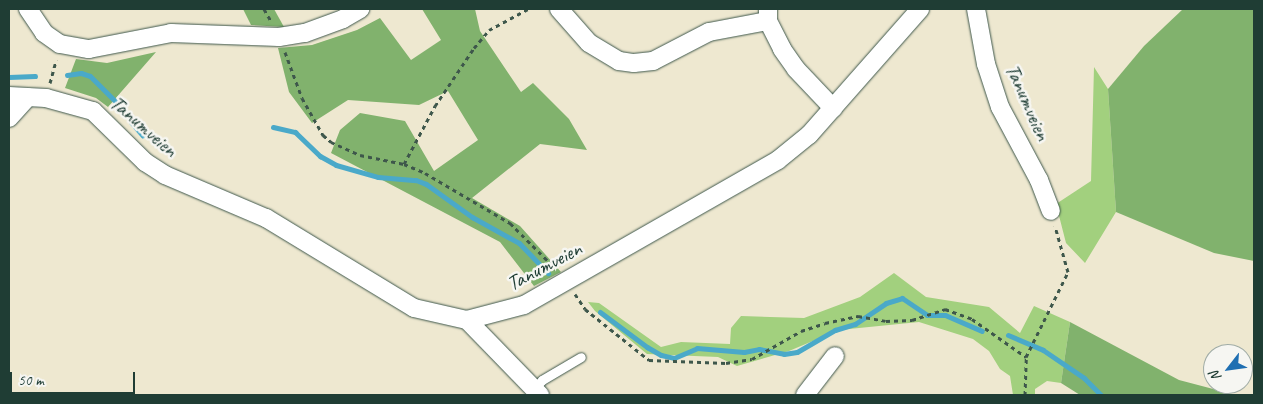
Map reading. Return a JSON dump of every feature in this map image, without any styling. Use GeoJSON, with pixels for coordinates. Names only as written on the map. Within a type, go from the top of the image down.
{"type":"FeatureCollection","features":[{"type":"Feature","properties":{"kind":"street"},"geometry":{"type":"LineString","coordinates":[[28,9],[44,32],[60,44],[89,49],[171,33],[279,37],[320,30],[360,9]]}},
{"type":"Feature","properties":{"kind":"street"},"geometry":{"type":"LineString","coordinates":[[559,9],[589,43],[619,61],[634,63],[652,61],[709,32],[768,15],[796,70],[833,108]]}},
{"type":"Feature","properties":{"kind":"street","name":"Tanumveien"},"geometry":{"type":"LineString","coordinates":[[9,96],[46,98],[93,111],[145,162],[165,175],[266,218],[414,308],[467,320],[524,305],[778,160],[809,135],[920,9]]}},
{"type":"Feature","properties":{"kind":"street","name":"Tanumveien"},"geometry":{"type":"LineString","coordinates":[[976,9],[986,64],[1000,107],[1039,180],[1051,210]]}},
{"type":"Feature","properties":{"kind":"street"},"geometry":{"type":"LineString","coordinates":[[9,118],[28,97]]}},
{"type":"Feature","properties":{"kind":"street"},"geometry":{"type":"LineString","coordinates":[[467,320],[537,392]]}},
{"type":"Feature","properties":{"kind":"street"},"geometry":{"type":"LineString","coordinates":[[805,395],[835,356]]}},
{"type":"Feature","properties":{"kind":"lane"},"geometry":{"type":"LineString","coordinates":[[537,392],[542,380],[581,357]]}},
{"type":"Feature","properties":{"kind":"path"},"geometry":{"type":"LineString","coordinates":[[264,9],[279,37],[302,98],[323,135],[340,148],[404,164],[425,173],[510,222],[567,281],[585,309],[649,360],[726,363],[762,355],[771,347],[825,323],[858,316],[896,321],[923,317],[934,310],[952,310],[972,320],[1026,357]]}},
{"type":"Feature","properties":{"kind":"path"},"geometry":{"type":"LineString","coordinates":[[404,164],[435,106],[474,48],[489,30],[528,9]]}},
{"type":"Feature","properties":{"kind":"path"},"geometry":{"type":"LineString","coordinates":[[46,98],[60,44]]}},
{"type":"Feature","properties":{"kind":"path"},"geometry":{"type":"LineString","coordinates":[[1024,395],[1026,357],[1068,272],[1051,210]]}},
{"type":"Feature","properties":{"kind":"green space"},"geometry":{"type":"Polygon","coordinates":[[[243,9],[274,9],[284,27],[251,25],[243,9]]]}},
{"type":"Feature","properties":{"kind":"green space"},"geometry":{"type":"Polygon","coordinates":[[[422,9],[475,9],[480,31],[521,92],[533,83],[569,119],[587,150],[540,144],[472,198],[520,226],[561,272],[534,286],[500,242],[331,153],[340,130],[360,113],[405,121],[434,171],[478,140],[448,91],[419,105],[348,100],[312,123],[289,92],[278,48],[312,45],[357,30],[380,18],[411,60],[441,40],[422,9]]]}},
{"type":"Feature","properties":{"kind":"green space"},"geometry":{"type":"Polygon","coordinates":[[[1183,9],[1254,9],[1254,261],[1214,253],[1116,212],[1108,89],[1144,46],[1183,9]]]}},
{"type":"Feature","properties":{"kind":"green space"},"geometry":{"type":"Polygon","coordinates":[[[156,52],[108,107],[96,98],[65,88],[76,59],[107,63],[156,52]]]}},
{"type":"Feature","properties":{"kind":"green space"},"geometry":{"type":"Polygon","coordinates":[[[1094,67],[1108,89],[1116,212],[1085,263],[1066,243],[1056,204],[1091,181],[1094,67]]]}},
{"type":"Feature","properties":{"kind":"green space"},"geometry":{"type":"Polygon","coordinates":[[[894,273],[926,297],[989,307],[1020,333],[1034,306],[1070,322],[1061,383],[1047,381],[1035,389],[1035,395],[1013,395],[1010,376],[1000,369],[989,351],[973,339],[919,322],[839,330],[789,351],[737,366],[718,357],[647,354],[595,311],[588,302],[599,303],[661,347],[681,342],[730,344],[731,328],[741,316],[804,318],[860,297],[894,273]]]}},
{"type":"Feature","properties":{"kind":"green space"},"geometry":{"type":"Polygon","coordinates":[[[1070,322],[1179,380],[1203,386],[1203,394],[1236,395],[1080,395],[1061,383],[1070,322]]]}},
{"type":"Feature","properties":{"kind":"waterway"},"geometry":{"type":"LineString","coordinates":[[67,75],[81,73],[90,76],[123,109]]}},
{"type":"Feature","properties":{"kind":"waterway"},"geometry":{"type":"LineString","coordinates":[[9,77],[35,76]]}},
{"type":"Feature","properties":{"kind":"waterway"},"geometry":{"type":"LineString","coordinates":[[131,122],[143,136]]}},
{"type":"Feature","properties":{"kind":"waterway"},"geometry":{"type":"LineString","coordinates":[[273,127],[295,132],[320,156],[336,165],[378,177],[416,180],[426,184],[472,217],[519,243],[548,273]]}},
{"type":"Feature","properties":{"kind":"waterway"},"geometry":{"type":"LineString","coordinates":[[600,312],[647,347],[661,355],[674,358],[697,348],[744,352],[759,349],[784,354],[797,352],[835,330],[855,324],[886,303],[902,298],[927,315],[945,315],[982,331]]}},
{"type":"Feature","properties":{"kind":"waterway"},"geometry":{"type":"LineString","coordinates":[[1008,335],[1043,350],[1084,378],[1101,395]]}}]}
